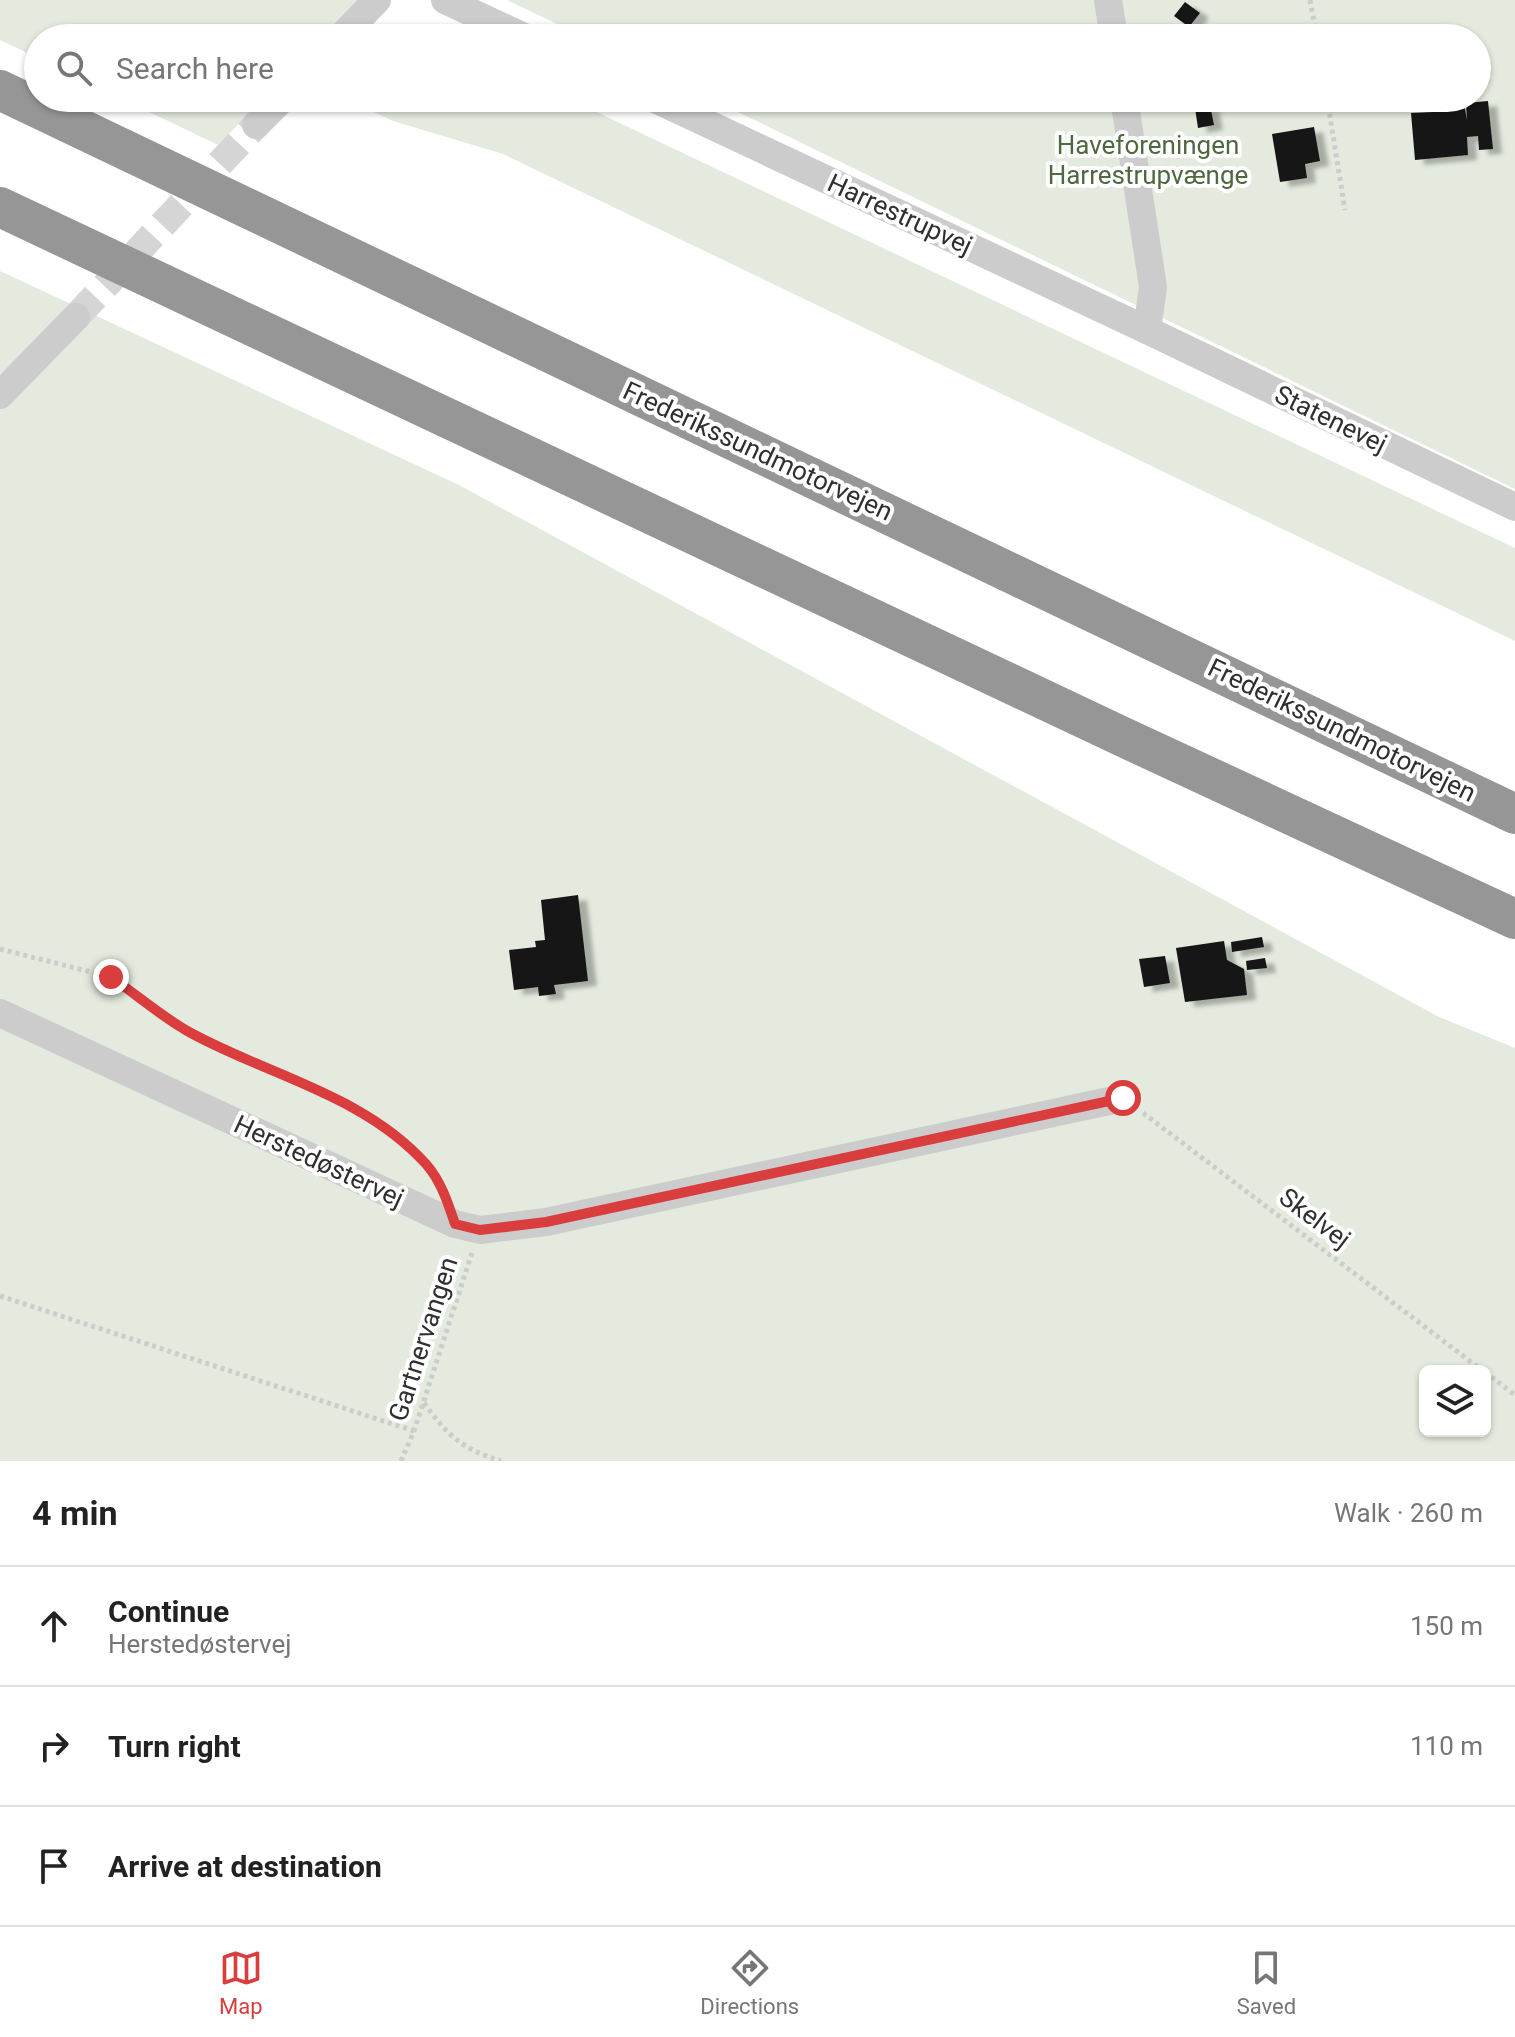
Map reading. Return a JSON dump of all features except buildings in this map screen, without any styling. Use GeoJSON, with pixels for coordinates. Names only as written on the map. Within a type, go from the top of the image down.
{"type":"FeatureCollection","features":[{"type":"Feature","properties":{"kind":"highway","name":"Frederikssundmotorvejen"},"geometry":{"type":"LineString","coordinates":[[0,90],[24,101]]}},
{"type":"Feature","properties":{"kind":"highway","name":"Frederikssundmotorvejen"},"geometry":{"type":"LineString","coordinates":[[46,112],[1515,814]]}},
{"type":"Feature","properties":{"kind":"highway"},"geometry":{"type":"LineString","coordinates":[[0,207],[1515,919]]}},
{"type":"Feature","properties":{"kind":"street"},"geometry":{"type":"LineString","coordinates":[[354,24],[377,0]]}},
{"type":"Feature","properties":{"kind":"street"},"geometry":{"type":"LineString","coordinates":[[445,0],[496,24]]}},
{"type":"Feature","properties":{"kind":"street"},"geometry":{"type":"LineString","coordinates":[[1108,0],[1112,24]]}},
{"type":"Feature","properties":{"kind":"street"},"geometry":{"type":"LineString","coordinates":[[256,125],[269,112]]}},
{"type":"Feature","properties":{"kind":"street","name":"Harrestrupvej"},"geometry":{"type":"LineString","coordinates":[[683,112],[1147,330]]}},
{"type":"Feature","properties":{"kind":"street"},"geometry":{"type":"LineString","coordinates":[[1126,112],[1153,287],[1147,330]]}},
{"type":"Feature","properties":{"kind":"street"},"geometry":{"type":"LineString","coordinates":[[0,395],[76,317]]}},
{"type":"Feature","properties":{"kind":"street","name":"Statenevej"},"geometry":{"type":"LineString","coordinates":[[1147,330],[1515,507]]}},
{"type":"Feature","properties":{"kind":"street","name":"Herstedøstervej"},"geometry":{"type":"LineString","coordinates":[[0,1013],[468,1227]]}},
{"type":"Feature","properties":{"kind":"street"},"geometry":{"type":"LineString","coordinates":[[468,1227],[546,1222],[1123,1098]]}},
{"type":"Feature","properties":{"kind":"path"},"geometry":{"type":"LineString","coordinates":[[1310,0],[1314,24]]}},
{"type":"Feature","properties":{"kind":"path"},"geometry":{"type":"LineString","coordinates":[[1329,112],[1345,210]]}},
{"type":"Feature","properties":{"kind":"path"},"geometry":{"type":"LineString","coordinates":[[0,949],[111,977],[190,1033],[335,1097],[388,1130],[427,1165],[468,1227]]}},
{"type":"Feature","properties":{"kind":"path","name":"Skelvej"},"geometry":{"type":"LineString","coordinates":[[1123,1098],[1475,1365]]}},
{"type":"Feature","properties":{"kind":"path","name":"Gartnervangen"},"geometry":{"type":"LineString","coordinates":[[401,1461],[424,1402],[468,1227]]}},
{"type":"Feature","properties":{"kind":"path"},"geometry":{"type":"LineString","coordinates":[[0,1296],[414,1431]]}},
{"type":"Feature","properties":{"kind":"path","name":"Skelvej"},"geometry":{"type":"LineString","coordinates":[[1491,1377],[1515,1395]]}},
{"type":"Feature","properties":{"kind":"path"},"geometry":{"type":"LineString","coordinates":[[424,1402],[446,1433],[476,1453],[501,1461]]}},
{"type":"Feature","properties":{"kind":"green space"},"geometry":{"type":"Polygon","coordinates":[[[0,0],[359,0],[336,24],[24,24],[24,51],[0,40],[0,0]]]}},
{"type":"Feature","properties":{"kind":"green space","name":"Haveforeningen Harrestrupvænge"},"geometry":{"type":"Polygon","coordinates":[[[507,0],[1515,0],[1515,489],[738,112],[1491,112],[1491,24],[557,24],[507,0]]]}},
{"type":"Feature","properties":{"kind":"green space"},"geometry":{"type":"Polygon","coordinates":[[[149,112],[250,112],[218,145],[149,112]]]}},
{"type":"Feature","properties":{"kind":"green space"},"geometry":{"type":"Polygon","coordinates":[[[374,112],[596,112],[1515,548],[1515,641],[503,154],[393,121],[374,112]]]}},
{"type":"Feature","properties":{"kind":"green space"},"geometry":{"type":"Polygon","coordinates":[[[0,271],[459,485],[1439,1017],[1515,1048],[1515,1461],[0,1461],[0,271]]]}},
{"type":"Feature","properties":{"kind":"tunnel"},"geometry":{"type":"LineString","coordinates":[[76,317],[256,125]]}},
{"type":"Feature","properties":{"kind":"route"},"geometry":{"type":"LineString","coordinates":[[111,977],[190,1033],[335,1097],[388,1130],[427,1165],[444,1192],[455,1224],[480,1230],[546,1222],[1123,1098]]}}]}
